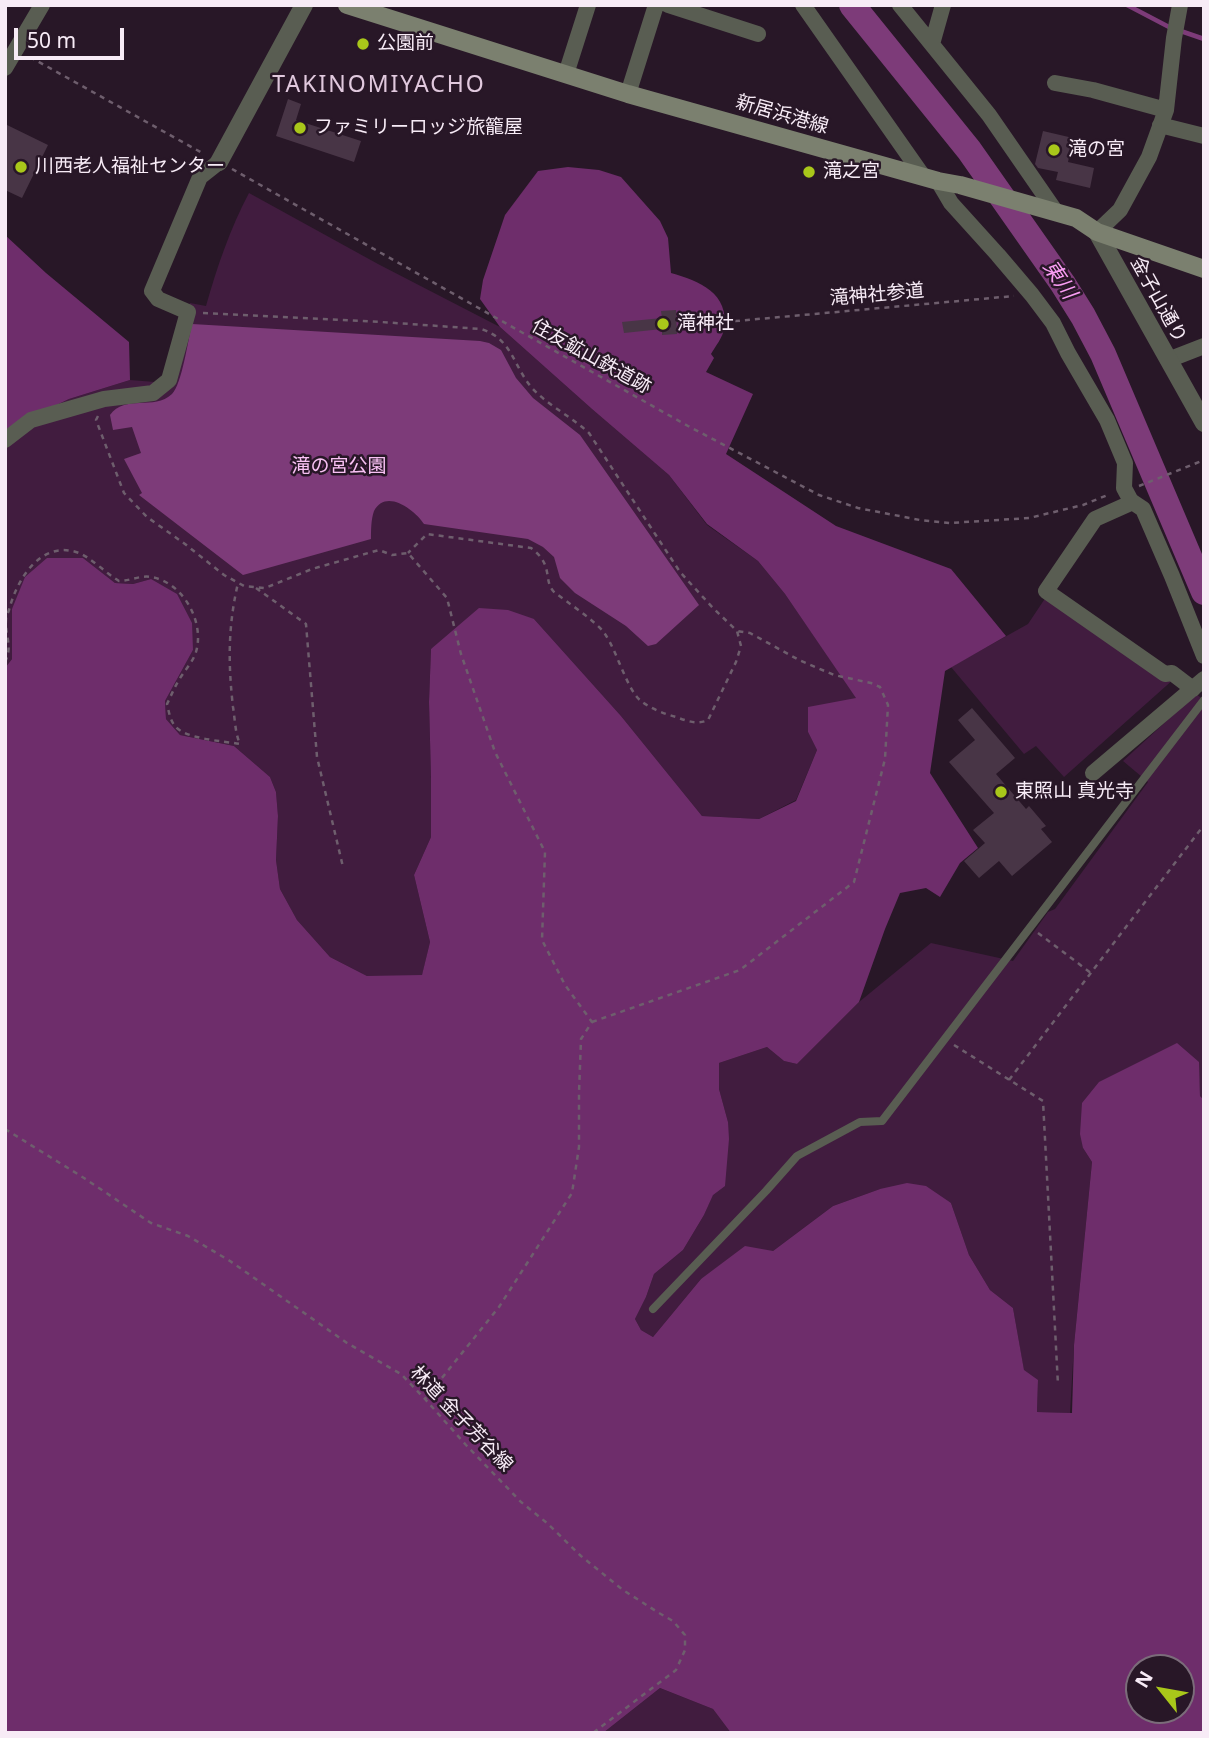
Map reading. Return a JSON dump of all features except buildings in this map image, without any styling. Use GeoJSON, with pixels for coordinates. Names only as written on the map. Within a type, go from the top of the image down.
{"type":"FeatureCollection","features":[{"type":"Feature","properties":{"kind":"main road","name":"新居浜港線"},"geometry":{"type":"LineString","coordinates":[[347,5],[628,94],[1047,209],[1076,218],[1097,232],[1204,269]]}},
{"type":"Feature","properties":{"kind":"street"},"geometry":{"type":"LineString","coordinates":[[5,68],[42,5]]}},
{"type":"Feature","properties":{"kind":"street"},"geometry":{"type":"LineString","coordinates":[[5,440],[31,420],[104,399],[153,393],[169,380],[188,312],[158,299],[152,291],[200,177],[219,162],[304,5]]}},
{"type":"Feature","properties":{"kind":"street"},"geometry":{"type":"LineString","coordinates":[[566,75],[588,5]]}},
{"type":"Feature","properties":{"kind":"street"},"geometry":{"type":"LineString","coordinates":[[628,94],[656,5]]}},
{"type":"Feature","properties":{"kind":"street"},"geometry":{"type":"LineString","coordinates":[[668,5],[758,34]]}},
{"type":"Feature","properties":{"kind":"street"},"geometry":{"type":"LineString","coordinates":[[803,5],[930,178],[1053,323],[1107,420],[1125,463],[1131,492],[1143,509],[1204,656]]}},
{"type":"Feature","properties":{"kind":"street"},"geometry":{"type":"LineString","coordinates":[[900,5],[989,115],[1047,209]]}},
{"type":"Feature","properties":{"kind":"street"},"geometry":{"type":"LineString","coordinates":[[932,44],[943,5]]}},
{"type":"Feature","properties":{"kind":"street"},"geometry":{"type":"LineString","coordinates":[[1097,232],[1119,210],[1149,157],[1163,117],[1178,12]]}},
{"type":"Feature","properties":{"kind":"street"},"geometry":{"type":"LineString","coordinates":[[1055,83],[1093,90],[1204,136]]}},
{"type":"Feature","properties":{"kind":"street","name":"金子山通り"},"geometry":{"type":"LineString","coordinates":[[1097,232],[1202,416]]}},
{"type":"Feature","properties":{"kind":"street"},"geometry":{"type":"LineString","coordinates":[[1168,360],[1204,346]]}},
{"type":"Feature","properties":{"kind":"street"},"geometry":{"type":"LineString","coordinates":[[1093,773],[1200,689],[1172,673],[1165,674],[1046,591],[1095,519],[1131,492]]}},
{"type":"Feature","properties":{"kind":"lane"},"geometry":{"type":"LineString","coordinates":[[653,1309],[797,1156],[860,1122],[882,1121],[1030,927],[1200,689]]}},
{"type":"Feature","properties":{"kind":"path","name":"住友鉱山鉄道跡"},"geometry":{"type":"LineString","coordinates":[[17,50],[676,420],[819,495],[858,508],[920,520],[972,522],[1029,518],[1131,492],[1204,460]]}},
{"type":"Feature","properties":{"kind":"path","name":"滝神社参道"},"geometry":{"type":"LineString","coordinates":[[725,322],[1032,295]]}},
{"type":"Feature","properties":{"kind":"path"},"geometry":{"type":"LineString","coordinates":[[96,420],[124,494],[147,517],[224,575],[244,586],[265,589],[312,569],[379,550],[392,555],[408,554],[428,534],[531,548],[541,558],[549,586],[554,592],[603,631],[639,700],[672,716],[692,722],[701,723],[708,720],[736,662],[741,646],[737,631],[680,572],[589,433],[534,390],[505,344],[490,332],[481,329],[382,322],[188,312]]}},
{"type":"Feature","properties":{"kind":"path"},"geometry":{"type":"LineString","coordinates":[[5,662],[9,653],[6,621],[15,589],[43,556],[62,551],[77,552],[119,581],[144,576],[155,578],[171,585],[183,595],[196,622],[198,636],[195,653],[167,705],[173,724],[189,735],[240,744],[236,733],[229,670],[231,625],[238,583]]}},
{"type":"Feature","properties":{"kind":"path"},"geometry":{"type":"LineString","coordinates":[[408,554],[447,598],[461,654],[495,752],[545,852],[542,940],[565,985],[592,1021]]}},
{"type":"Feature","properties":{"kind":"path"},"geometry":{"type":"LineString","coordinates":[[254,587],[306,624],[317,757],[344,867]]}},
{"type":"Feature","properties":{"kind":"path"},"geometry":{"type":"LineString","coordinates":[[425,1399],[499,1307],[572,1193],[579,1147],[581,1039],[592,1021],[740,970],[854,883],[885,759],[888,705],[880,687],[834,675],[799,660],[750,633],[737,631]]}},
{"type":"Feature","properties":{"kind":"path"},"geometry":{"type":"LineString","coordinates":[[1009,1080],[1204,825]]}},
{"type":"Feature","properties":{"kind":"path"},"geometry":{"type":"LineString","coordinates":[[1030,927],[1091,973]]}},
{"type":"Feature","properties":{"kind":"path"},"geometry":{"type":"LineString","coordinates":[[944,1039],[1043,1101],[1058,1385]]}},
{"type":"Feature","properties":{"kind":"path","name":"林道 金子芳谷線"},"geometry":{"type":"LineString","coordinates":[[5,1129],[151,1223],[188,1236],[230,1261],[298,1310],[401,1374],[521,1502],[623,1590],[673,1621],[685,1636],[685,1650],[676,1670],[593,1733]]}},
{"type":"Feature","properties":{"kind":"green space","name":"滝の宮公園"},"geometry":{"type":"Polygon","coordinates":[[[249,193],[500,327],[669,475],[707,525],[758,561],[785,594],[857,698],[808,732],[817,750],[796,800],[759,819],[702,816],[621,716],[534,619],[431,649],[431,837],[414,875],[430,942],[422,976],[367,976],[330,957],[297,920],[280,889],[276,860],[276,792],[270,777],[234,746],[180,735],[166,719],[165,701],[193,650],[151,579],[133,584],[115,583],[83,558],[12,609],[12,659],[5,668],[5,430],[69,399],[130,380],[155,382],[164,374],[177,327],[190,303],[206,306],[224,248],[249,193]]]}},
{"type":"Feature","properties":{"kind":"green space"},"geometry":{"type":"Polygon","coordinates":[[[1046,597],[1175,678],[1064,777],[1036,746],[1024,754],[951,667],[1028,624],[1046,597]]]}},
{"type":"Feature","properties":{"kind":"green space"},"geometry":{"type":"Polygon","coordinates":[[[1196,694],[1204,700],[1204,1100],[1200,1096],[1198,1062],[1083,1148],[1092,1162],[1070,1413],[1037,1412],[1038,1381],[1024,1371],[1013,1308],[990,1290],[969,1255],[951,1203],[880,1189],[833,1206],[773,1251],[701,1279],[653,1337],[641,1330],[635,1319],[654,1274],[683,1250],[713,1194],[728,1122],[719,1089],[719,1063],[767,1047],[784,1061],[797,1064],[859,1002],[931,943],[1013,961],[1048,912],[1055,909],[1148,782],[1123,761],[1196,694]]]}},
{"type":"Feature","properties":{"kind":"green space"},"geometry":{"type":"Polygon","coordinates":[[[660,1688],[713,1709],[731,1733],[603,1733],[660,1688]]]}},
{"type":"Feature","properties":{"kind":"shaded area"},"geometry":{"type":"Polygon","coordinates":[[[568,167],[599,170],[621,177],[660,221],[668,238],[671,273],[710,290],[722,306],[724,329],[711,354],[714,358],[706,372],[753,394],[726,454],[836,526],[951,569],[1006,636],[945,671],[930,773],[978,848],[960,863],[940,897],[926,888],[900,893],[859,1002],[797,1064],[784,1061],[767,1047],[719,1063],[719,1089],[728,1122],[729,1139],[725,1186],[713,1195],[683,1250],[654,1274],[635,1319],[641,1330],[653,1337],[701,1279],[745,1246],[773,1251],[833,1206],[880,1189],[907,1183],[926,1186],[951,1203],[969,1255],[990,1290],[1013,1308],[1024,1370],[1038,1380],[1037,1412],[1072,1413],[1074,1345],[1092,1162],[1083,1148],[1080,1134],[1082,1103],[1099,1082],[1177,1043],[1199,1062],[1200,1096],[1204,1100],[1204,1733],[731,1733],[713,1709],[660,1688],[603,1733],[5,1733],[5,668],[12,659],[12,609],[25,577],[47,558],[83,558],[115,583],[133,584],[151,579],[177,594],[192,623],[193,650],[165,701],[166,719],[180,735],[234,746],[270,777],[276,792],[276,860],[280,889],[297,920],[330,957],[367,976],[422,975],[430,942],[414,875],[431,837],[431,649],[479,608],[508,610],[534,619],[621,716],[702,816],[759,819],[796,801],[817,750],[808,732],[808,707],[856,698],[785,594],[758,561],[707,524],[669,475],[500,327],[480,299],[483,280],[505,215],[538,171],[568,167]]]}},
{"type":"Feature","properties":{"kind":"shaded area"},"geometry":{"type":"Polygon","coordinates":[[[5,235],[129,342],[130,380],[69,399],[5,430],[5,235]]]}},
{"type":"Feature","properties":{"kind":"shaded area"},"geometry":{"type":"Polygon","coordinates":[[[192,324],[489,343],[501,350],[516,378],[533,398],[580,435],[699,605],[656,644],[648,646],[626,626],[575,593],[560,578],[554,557],[543,547],[528,539],[424,524],[414,513],[393,501],[379,504],[374,511],[371,539],[243,575],[139,495],[142,493],[124,459],[141,453],[132,427],[113,430],[110,415],[116,409],[123,405],[157,402],[176,389],[192,324]]]}},
{"type":"Feature","properties":{"kind":"waterway","name":"東川"},"geometry":{"type":"LineString","coordinates":[[852,5],[969,150],[1083,316],[1103,354],[1204,592]]}},
{"type":"Feature","properties":{"kind":"waterway"},"geometry":{"type":"LineString","coordinates":[[1127,5],[1169,27],[1204,39]]}},
{"type":"Feature","properties":{"kind":"place","name":"公園前"},"geometry":{"type":"Point","coordinates":[363,44]}},
{"type":"Feature","properties":{"kind":"place","name":"ファミリーロッジ旅籠屋"},"geometry":{"type":"Point","coordinates":[300,128]}},
{"type":"Feature","properties":{"kind":"place","name":"滝の宮"},"geometry":{"type":"Point","coordinates":[1054,150]}},
{"type":"Feature","properties":{"kind":"place","name":"川西老人福祉センター"},"geometry":{"type":"Point","coordinates":[21,167]}},
{"type":"Feature","properties":{"kind":"place","name":"滝之宮"},"geometry":{"type":"Point","coordinates":[809,172]}},
{"type":"Feature","properties":{"kind":"place","name":"滝神社"},"geometry":{"type":"Point","coordinates":[663,324]}},
{"type":"Feature","properties":{"kind":"place","name":"東照山 真光寺"},"geometry":{"type":"Point","coordinates":[1001,792]}},
{"type":"Feature","properties":{"kind":"district","name":"TAKINOMIYACHO"},"geometry":{"type":"Point","coordinates":[379,85]}}]}
